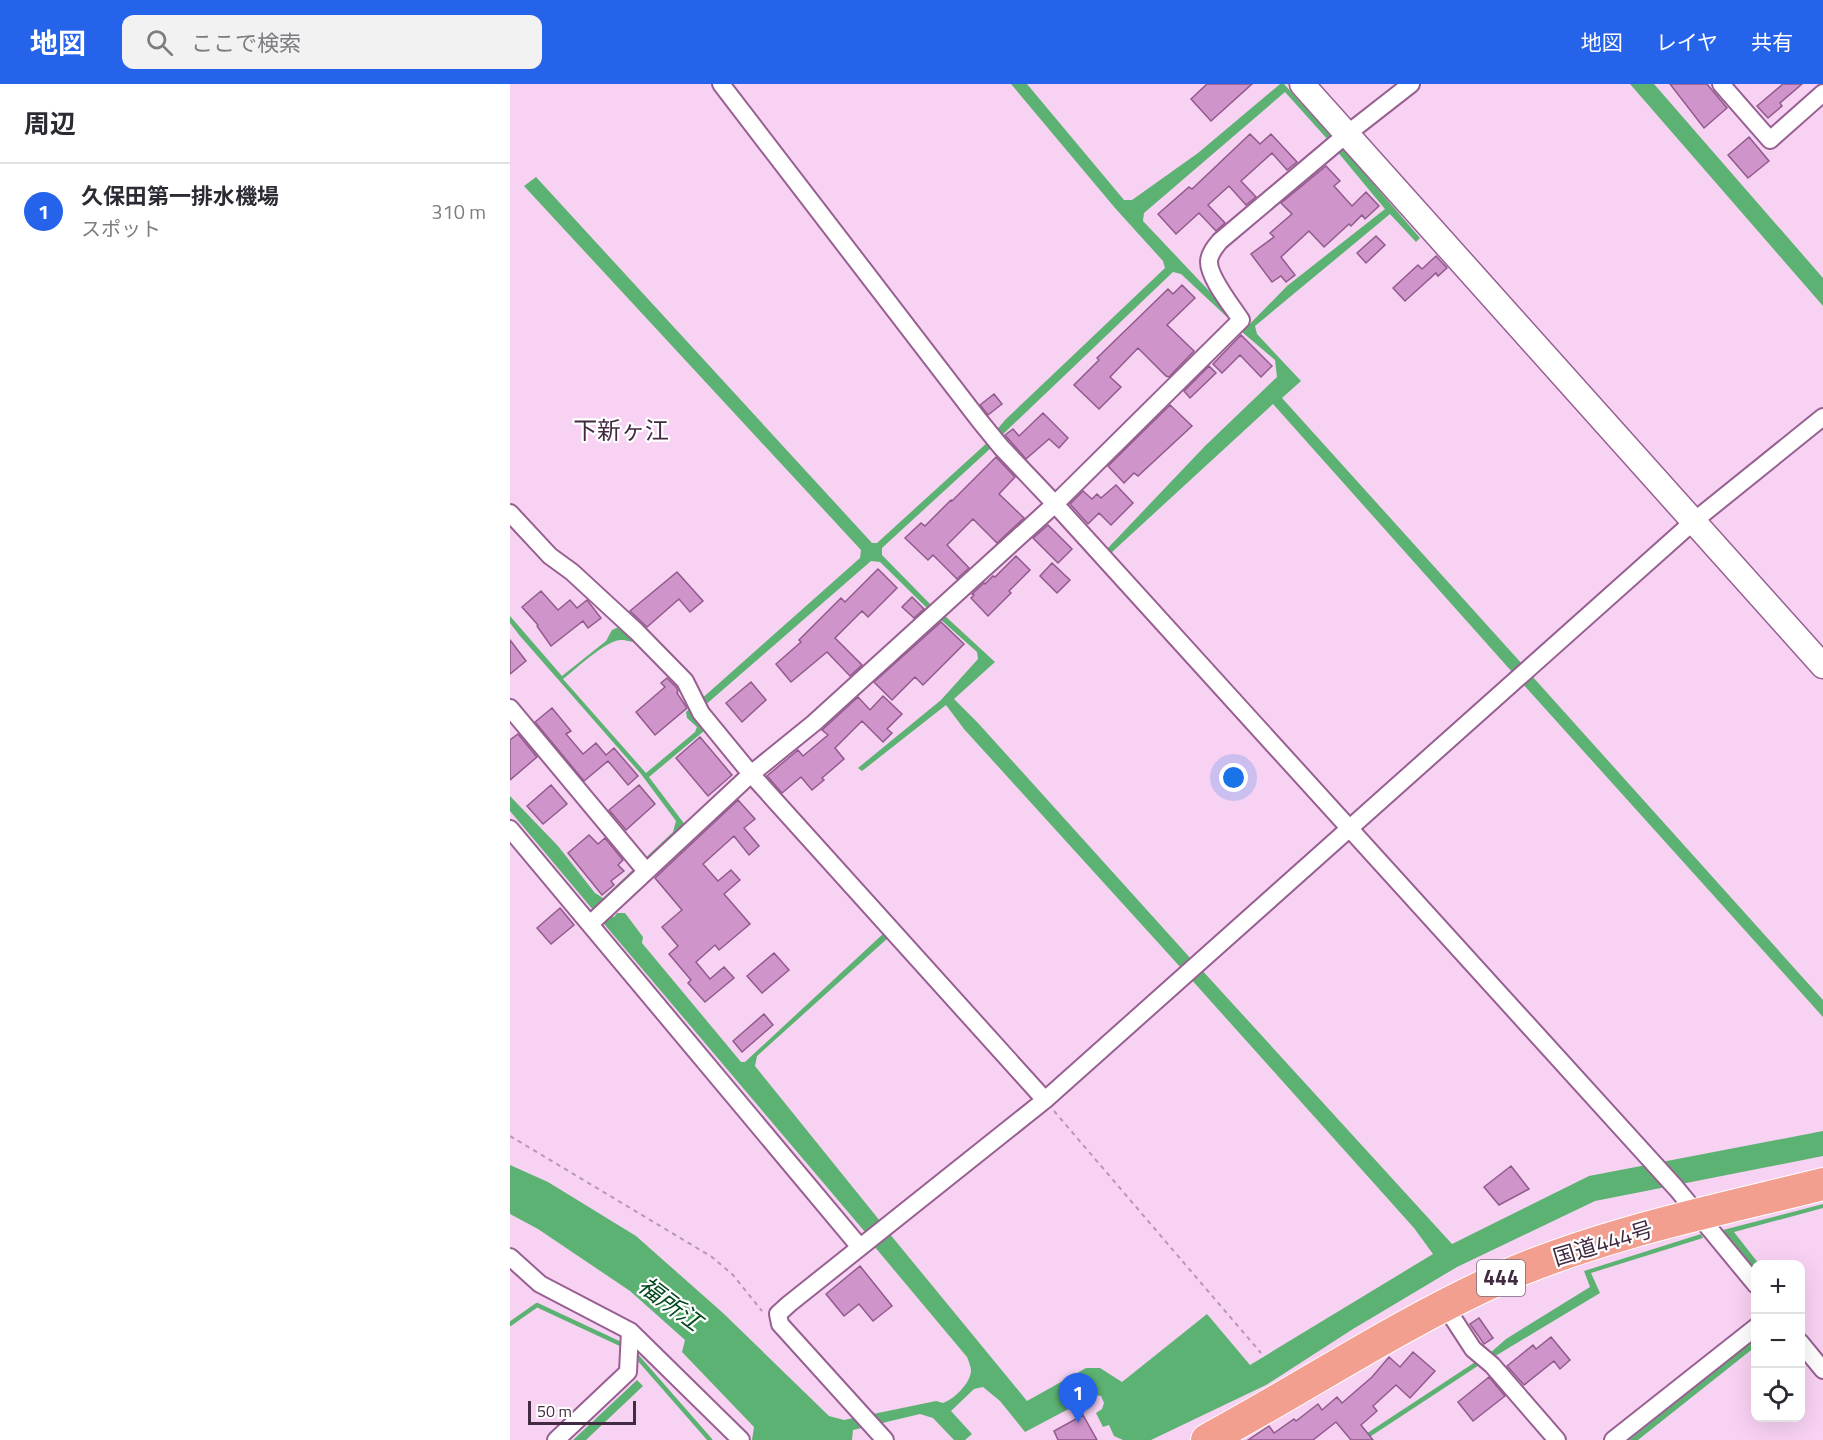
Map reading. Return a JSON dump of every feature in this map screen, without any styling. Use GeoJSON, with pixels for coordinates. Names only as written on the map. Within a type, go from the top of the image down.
{"type":"FeatureCollection","features":[{"type":"Feature","properties":{"kind":"highway","name":"国道444号"},"geometry":{"type":"LineString","coordinates":[[1215,1438],[1445,1306],[1502,1278],[1567,1253],[1632,1233],[1823,1184]]}},
{"type":"Feature","properties":{"kind":"street"},"geometry":{"type":"LineString","coordinates":[[721,84],[1001,447],[1350,827],[1652,1161],[1700,1215],[1751,1280]]}},
{"type":"Feature","properties":{"kind":"street"},"geometry":{"type":"LineString","coordinates":[[1302,84],[1823,666]]}},
{"type":"Feature","properties":{"kind":"street"},"geometry":{"type":"LineString","coordinates":[[590,924],[751,774],[814,723],[1055,504],[1241,320],[1212,276],[1209,262],[1212,250],[1347,134],[1411,84]]}},
{"type":"Feature","properties":{"kind":"street"},"geometry":{"type":"LineString","coordinates":[[1721,84],[1770,140],[1823,93]]}},
{"type":"Feature","properties":{"kind":"street"},"geometry":{"type":"LineString","coordinates":[[880,1434],[780,1324],[778,1314],[859,1246],[1045,1100],[1694,521],[1823,417]]}},
{"type":"Feature","properties":{"kind":"street"},"geometry":{"type":"LineString","coordinates":[[510,513],[550,556],[572,572],[637,632],[685,681],[700,713],[751,774],[1045,1100]]}},
{"type":"Feature","properties":{"kind":"street"},"geometry":{"type":"LineString","coordinates":[[510,708],[646,871]]}},
{"type":"Feature","properties":{"kind":"street"},"geometry":{"type":"LineString","coordinates":[[510,829],[859,1246]]}},
{"type":"Feature","properties":{"kind":"street"},"geometry":{"type":"LineString","coordinates":[[510,1257],[540,1284],[630,1331],[741,1440]]}},
{"type":"Feature","properties":{"kind":"street"},"geometry":{"type":"LineString","coordinates":[[1445,1306],[1473,1349],[1492,1365],[1557,1440]]}},
{"type":"Feature","properties":{"kind":"street"},"geometry":{"type":"LineString","coordinates":[[1613,1440],[1751,1330]]}},
{"type":"Feature","properties":{"kind":"street"},"geometry":{"type":"LineString","coordinates":[[556,1440],[628,1372],[630,1331]]}},
{"type":"Feature","properties":{"kind":"street"},"geometry":{"type":"LineString","coordinates":[[1805,1348],[1823,1371]]}},
{"type":"Feature","properties":{"kind":"path"},"geometry":{"type":"LineString","coordinates":[[1045,1100],[1261,1353]]}},
{"type":"Feature","properties":{"kind":"path"},"geometry":{"type":"LineString","coordinates":[[510,1136],[712,1257],[733,1275],[762,1311],[778,1314]]}},
{"type":"Feature","properties":{"kind":"water"},"geometry":{"type":"Polygon","coordinates":[[[1011,84],[1027,84],[1124,200],[1132,200],[1198,153],[1280,84],[1284,84],[1332,137],[1329,141],[1285,92],[1144,213],[1143,221],[1230,313],[1227,317],[1181,274],[1173,272],[1000,437],[995,432],[1005,420],[1165,268],[1163,261],[1115,208],[1011,84]]]}},
{"type":"Feature","properties":{"kind":"water"},"geometry":{"type":"Polygon","coordinates":[[[1630,84],[1654,84],[1823,278],[1823,306],[1630,84]]]}},
{"type":"Feature","properties":{"kind":"water"},"geometry":{"type":"Polygon","coordinates":[[[1341,146],[1420,238],[1416,242],[1390,214],[1255,326],[1257,334],[1301,381],[1282,398],[1523,665],[1513,673],[1273,404],[1111,553],[1107,549],[1205,446],[1277,377],[1275,360],[1242,332],[1287,286],[1385,209],[1336,150],[1341,146]]]}},
{"type":"Feature","properties":{"kind":"water"},"geometry":{"type":"Polygon","coordinates":[[[536,177],[872,543],[877,543],[989,441],[992,447],[882,548],[882,555],[933,607],[930,611],[880,562],[871,561],[703,707],[699,701],[860,558],[861,550],[524,186],[536,177]]]}},
{"type":"Feature","properties":{"kind":"water"},"geometry":{"type":"Polygon","coordinates":[[[944,615],[995,662],[954,699],[1192,960],[1182,969],[964,729],[946,705],[862,771],[858,768],[941,700],[978,659],[977,652],[940,619],[944,615]]]}},
{"type":"Feature","properties":{"kind":"water"},"geometry":{"type":"Polygon","coordinates":[[[510,616],[562,676],[606,641],[612,630],[623,625],[640,642],[615,641],[591,656],[563,679],[646,773],[695,732],[697,727],[687,718],[686,712],[691,707],[741,772],[704,731],[649,777],[686,826],[594,911],[510,811],[510,796],[558,846],[595,893],[603,898],[673,832],[676,821],[641,774],[520,636],[510,623],[510,616]]]}},
{"type":"Feature","properties":{"kind":"water"},"geometry":{"type":"Polygon","coordinates":[[[1532,676],[1823,1000],[1823,1017],[1522,683],[1532,676]]]}},
{"type":"Feature","properties":{"kind":"water"},"geometry":{"type":"Polygon","coordinates":[[[617,913],[625,913],[643,937],[642,943],[741,1062],[745,1062],[884,933],[889,937],[757,1056],[755,1066],[880,1221],[865,1232],[605,925],[603,918],[608,914],[614,917],[617,913]]]}},
{"type":"Feature","properties":{"kind":"water","name":"福所江"},"geometry":{"type":"Polygon","coordinates":[[[1200,968],[1452,1244],[1589,1176],[1823,1131],[1823,1156],[1595,1201],[1457,1267],[1353,1329],[1266,1385],[1151,1440],[1123,1440],[1114,1436],[1109,1425],[1103,1427],[1096,1413],[1102,1409],[1104,1403],[1101,1396],[1095,1395],[1025,1432],[1000,1401],[983,1387],[974,1389],[951,1411],[972,1434],[965,1440],[954,1440],[933,1418],[920,1414],[853,1430],[852,1440],[752,1440],[754,1427],[682,1352],[685,1340],[630,1291],[538,1229],[510,1214],[510,1165],[548,1182],[636,1236],[723,1313],[829,1416],[844,1420],[936,1401],[943,1403],[961,1390],[970,1376],[971,1368],[967,1357],[874,1246],[889,1233],[1027,1401],[1086,1368],[1100,1368],[1122,1382],[1207,1314],[1250,1365],[1433,1254],[1414,1228],[1190,978],[1200,968]]]}},
{"type":"Feature","properties":{"kind":"water"},"geometry":{"type":"Polygon","coordinates":[[[1823,1204],[1823,1208],[1734,1232],[1756,1260],[1751,1260],[1751,1266],[1723,1230],[1823,1204]]]}},
{"type":"Feature","properties":{"kind":"water"},"geometry":{"type":"Polygon","coordinates":[[[1701,1234],[1703,1238],[1591,1273],[1600,1293],[1492,1358],[1489,1354],[1506,1339],[1590,1287],[1584,1271],[1701,1234]]]}},
{"type":"Feature","properties":{"kind":"water"},"geometry":{"type":"Polygon","coordinates":[[[1751,1342],[1751,1350],[1638,1440],[1629,1440],[1751,1342]]]}},
{"type":"Feature","properties":{"kind":"water"},"geometry":{"type":"Polygon","coordinates":[[[637,1380],[643,1386],[586,1440],[573,1440],[637,1380]]]}},
{"type":"Feature","properties":{"kind":"building"},"geometry":{"type":"Polygon","coordinates":[[[1207,84],[1252,84],[1211,121],[1191,99],[1207,84]]]}},
{"type":"Feature","properties":{"kind":"building"},"geometry":{"type":"Polygon","coordinates":[[[1670,84],[1707,84],[1727,108],[1704,128],[1670,84]]]}},
{"type":"Feature","properties":{"kind":"building"},"geometry":{"type":"Polygon","coordinates":[[[1783,84],[1802,84],[1780,103],[1782,106],[1768,118],[1757,106],[1783,84]]]}},
{"type":"Feature","properties":{"kind":"building"},"geometry":{"type":"Polygon","coordinates":[[[1250,134],[1260,144],[1271,134],[1297,162],[1287,170],[1272,153],[1241,181],[1256,197],[1246,205],[1229,186],[1208,205],[1225,223],[1216,231],[1199,213],[1176,234],[1158,214],[1189,187],[1192,189],[1250,134]]]}},
{"type":"Feature","properties":{"kind":"building"},"geometry":{"type":"Polygon","coordinates":[[[1749,137],[1769,161],[1748,178],[1728,155],[1749,137]]]}},
{"type":"Feature","properties":{"kind":"building"},"geometry":{"type":"Polygon","coordinates":[[[1326,166],[1340,181],[1334,186],[1352,206],[1366,192],[1379,206],[1365,219],[1362,215],[1351,226],[1349,224],[1324,247],[1309,231],[1281,257],[1295,275],[1286,282],[1281,276],[1272,282],[1251,254],[1274,237],[1270,233],[1292,214],[1281,203],[1326,166]]]}},
{"type":"Feature","properties":{"kind":"building"},"geometry":{"type":"Polygon","coordinates":[[[1376,236],[1385,245],[1366,263],[1357,253],[1376,236]]]}},
{"type":"Feature","properties":{"kind":"building"},"geometry":{"type":"Polygon","coordinates":[[[1436,256],[1447,268],[1438,276],[1436,273],[1405,301],[1393,288],[1418,265],[1422,269],[1436,256]]]}},
{"type":"Feature","properties":{"kind":"building"},"geometry":{"type":"Polygon","coordinates":[[[1182,285],[1195,298],[1167,325],[1194,351],[1169,377],[1138,348],[1110,377],[1121,387],[1099,409],[1074,385],[1099,360],[1097,358],[1168,289],[1173,294],[1182,285]]]}},
{"type":"Feature","properties":{"kind":"building"},"geometry":{"type":"Polygon","coordinates":[[[1241,335],[1272,366],[1261,377],[1240,355],[1222,373],[1213,364],[1241,335]]]}},
{"type":"Feature","properties":{"kind":"building"},"geometry":{"type":"Polygon","coordinates":[[[1209,366],[1216,373],[1190,398],[1184,391],[1209,366]]]}},
{"type":"Feature","properties":{"kind":"building"},"geometry":{"type":"Polygon","coordinates":[[[994,394],[1002,404],[988,415],[980,405],[994,394]]]}},
{"type":"Feature","properties":{"kind":"building"},"geometry":{"type":"Polygon","coordinates":[[[1170,405],[1192,426],[1138,476],[1134,473],[1124,483],[1108,466],[1170,405]]]}},
{"type":"Feature","properties":{"kind":"building"},"geometry":{"type":"Polygon","coordinates":[[[1043,413],[1068,438],[1059,448],[1049,439],[1026,459],[1005,435],[1013,429],[1019,436],[1043,413]]]}},
{"type":"Feature","properties":{"kind":"building"},"geometry":{"type":"Polygon","coordinates":[[[996,457],[1015,477],[999,494],[1024,518],[997,543],[973,519],[947,545],[969,568],[957,579],[933,555],[928,560],[905,538],[921,523],[925,526],[996,457]]]}},
{"type":"Feature","properties":{"kind":"building"},"geometry":{"type":"Polygon","coordinates":[[[1116,485],[1133,503],[1111,525],[1099,513],[1088,524],[1070,504],[1083,491],[1092,499],[1097,494],[1101,498],[1116,485]]]}},
{"type":"Feature","properties":{"kind":"building"},"geometry":{"type":"Polygon","coordinates":[[[1048,525],[1072,549],[1058,563],[1033,538],[1048,525]]]}},
{"type":"Feature","properties":{"kind":"building"},"geometry":{"type":"Polygon","coordinates":[[[1016,556],[1030,570],[988,616],[971,598],[974,595],[972,594],[993,576],[995,577],[1016,556]]]}},
{"type":"Feature","properties":{"kind":"building"},"geometry":{"type":"Polygon","coordinates":[[[1052,563],[1070,580],[1057,593],[1040,576],[1052,563]]]}},
{"type":"Feature","properties":{"kind":"building"},"geometry":{"type":"Polygon","coordinates":[[[878,569],[897,588],[868,617],[862,611],[835,638],[862,665],[850,676],[827,652],[791,682],[776,664],[801,642],[799,640],[841,598],[845,602],[878,569]]]}},
{"type":"Feature","properties":{"kind":"building"},"geometry":{"type":"Polygon","coordinates":[[[677,572],[703,601],[690,612],[679,599],[647,627],[630,611],[677,572]]]}},
{"type":"Feature","properties":{"kind":"building"},"geometry":{"type":"Polygon","coordinates":[[[541,591],[558,610],[570,600],[577,608],[587,600],[601,618],[588,628],[583,621],[551,646],[538,625],[522,607],[541,591]]]}},
{"type":"Feature","properties":{"kind":"building"},"geometry":{"type":"Polygon","coordinates":[[[912,597],[924,609],[914,618],[902,607],[912,597]]]}},
{"type":"Feature","properties":{"kind":"building"},"geometry":{"type":"Polygon","coordinates":[[[941,622],[964,644],[923,685],[915,677],[892,700],[874,682],[941,622]]]}},
{"type":"Feature","properties":{"kind":"building"},"geometry":{"type":"Polygon","coordinates":[[[510,640],[526,661],[510,674],[510,640]]]}},
{"type":"Feature","properties":{"kind":"building"},"geometry":{"type":"Polygon","coordinates":[[[667,678],[676,687],[677,693],[687,708],[655,735],[636,712],[665,687],[661,683],[667,678]]]}},
{"type":"Feature","properties":{"kind":"building"},"geometry":{"type":"Polygon","coordinates":[[[751,682],[766,700],[742,722],[726,703],[751,682]]]}},
{"type":"Feature","properties":{"kind":"building"},"geometry":{"type":"Polygon","coordinates":[[[883,696],[902,714],[887,729],[892,733],[883,742],[862,721],[835,748],[844,759],[812,790],[801,777],[782,793],[767,776],[798,750],[803,756],[828,735],[822,730],[858,697],[870,710],[883,696]]]}},
{"type":"Feature","properties":{"kind":"building"},"geometry":{"type":"Polygon","coordinates":[[[552,708],[571,731],[566,734],[583,754],[596,743],[606,755],[614,748],[638,776],[628,785],[608,761],[584,781],[535,722],[552,708]]]}},
{"type":"Feature","properties":{"kind":"building"},"geometry":{"type":"Polygon","coordinates":[[[518,734],[537,757],[510,780],[510,740],[518,734]]]}},
{"type":"Feature","properties":{"kind":"building"},"geometry":{"type":"Polygon","coordinates":[[[700,737],[732,775],[708,796],[676,758],[700,737]]]}},
{"type":"Feature","properties":{"kind":"building"},"geometry":{"type":"Polygon","coordinates":[[[551,785],[567,804],[543,824],[527,806],[551,785]]]}},
{"type":"Feature","properties":{"kind":"building"},"geometry":{"type":"Polygon","coordinates":[[[639,785],[655,804],[626,830],[609,810],[639,785]]]}},
{"type":"Feature","properties":{"kind":"building"},"geometry":{"type":"Polygon","coordinates":[[[738,800],[755,819],[744,828],[759,846],[749,855],[734,836],[703,864],[718,881],[731,870],[740,880],[724,894],[750,924],[719,950],[715,945],[696,962],[710,979],[724,967],[734,978],[705,1002],[688,983],[691,980],[669,954],[678,946],[662,927],[682,910],[655,878],[738,800]]]}},
{"type":"Feature","properties":{"kind":"building"},"geometry":{"type":"Polygon","coordinates":[[[589,835],[598,844],[605,838],[623,860],[618,865],[624,871],[611,881],[614,885],[602,895],[568,853],[589,835]]]}},
{"type":"Feature","properties":{"kind":"building"},"geometry":{"type":"Polygon","coordinates":[[[560,908],[574,925],[551,944],[537,928],[560,908]]]}},
{"type":"Feature","properties":{"kind":"building"},"geometry":{"type":"Polygon","coordinates":[[[774,953],[789,970],[762,993],[747,976],[774,953]]]}},
{"type":"Feature","properties":{"kind":"building"},"geometry":{"type":"Polygon","coordinates":[[[764,1014],[773,1025],[742,1052],[733,1041],[764,1014]]]}},
{"type":"Feature","properties":{"kind":"building"},"geometry":{"type":"Polygon","coordinates":[[[1511,1166],[1529,1189],[1499,1205],[1484,1187],[1511,1166]]]}},
{"type":"Feature","properties":{"kind":"building"},"geometry":{"type":"Polygon","coordinates":[[[860,1266],[892,1306],[873,1321],[859,1304],[844,1316],[826,1294],[860,1266]]]}},
{"type":"Feature","properties":{"kind":"building"},"geometry":{"type":"Polygon","coordinates":[[[1479,1318],[1493,1338],[1484,1344],[1470,1324],[1479,1318]]]}},
{"type":"Feature","properties":{"kind":"building"},"geometry":{"type":"Polygon","coordinates":[[[1551,1337],[1570,1360],[1560,1369],[1554,1361],[1524,1385],[1507,1366],[1533,1345],[1536,1349],[1551,1337]]]}},
{"type":"Feature","properties":{"kind":"building"},"geometry":{"type":"Polygon","coordinates":[[[1413,1352],[1435,1371],[1410,1398],[1396,1385],[1373,1406],[1377,1411],[1361,1425],[1373,1440],[1351,1440],[1336,1422],[1313,1440],[1248,1440],[1269,1426],[1274,1433],[1294,1419],[1296,1421],[1318,1404],[1322,1410],[1337,1397],[1342,1403],[1372,1377],[1389,1357],[1400,1367],[1413,1352]]]}},
{"type":"Feature","properties":{"kind":"building"},"geometry":{"type":"Polygon","coordinates":[[[1489,1377],[1505,1396],[1473,1421],[1458,1402],[1489,1377]]]}},
{"type":"Feature","properties":{"kind":"building"},"geometry":{"type":"Polygon","coordinates":[[[1083,1415],[1097,1440],[1058,1440],[1054,1431],[1083,1415]]]}},
{"type":"Feature","properties":{"kind":"waterway"},"geometry":{"type":"LineString","coordinates":[[510,1324],[537,1305],[627,1347]]}},
{"type":"Feature","properties":{"kind":"waterway"},"geometry":{"type":"LineString","coordinates":[[633,1352],[710,1440]]}},
{"type":"Feature","properties":{"kind":"waterway"},"geometry":{"type":"LineString","coordinates":[[1361,1440],[1478,1363]]}},
{"type":"Feature","properties":{"kind":"place","name":"久保田第一排水機場"},"geometry":{"type":"Point","coordinates":[1078,1423]}},
{"type":"Feature","properties":{"kind":"district","name":"下新ヶ江"},"geometry":{"type":"Point","coordinates":[621,431]}}]}
